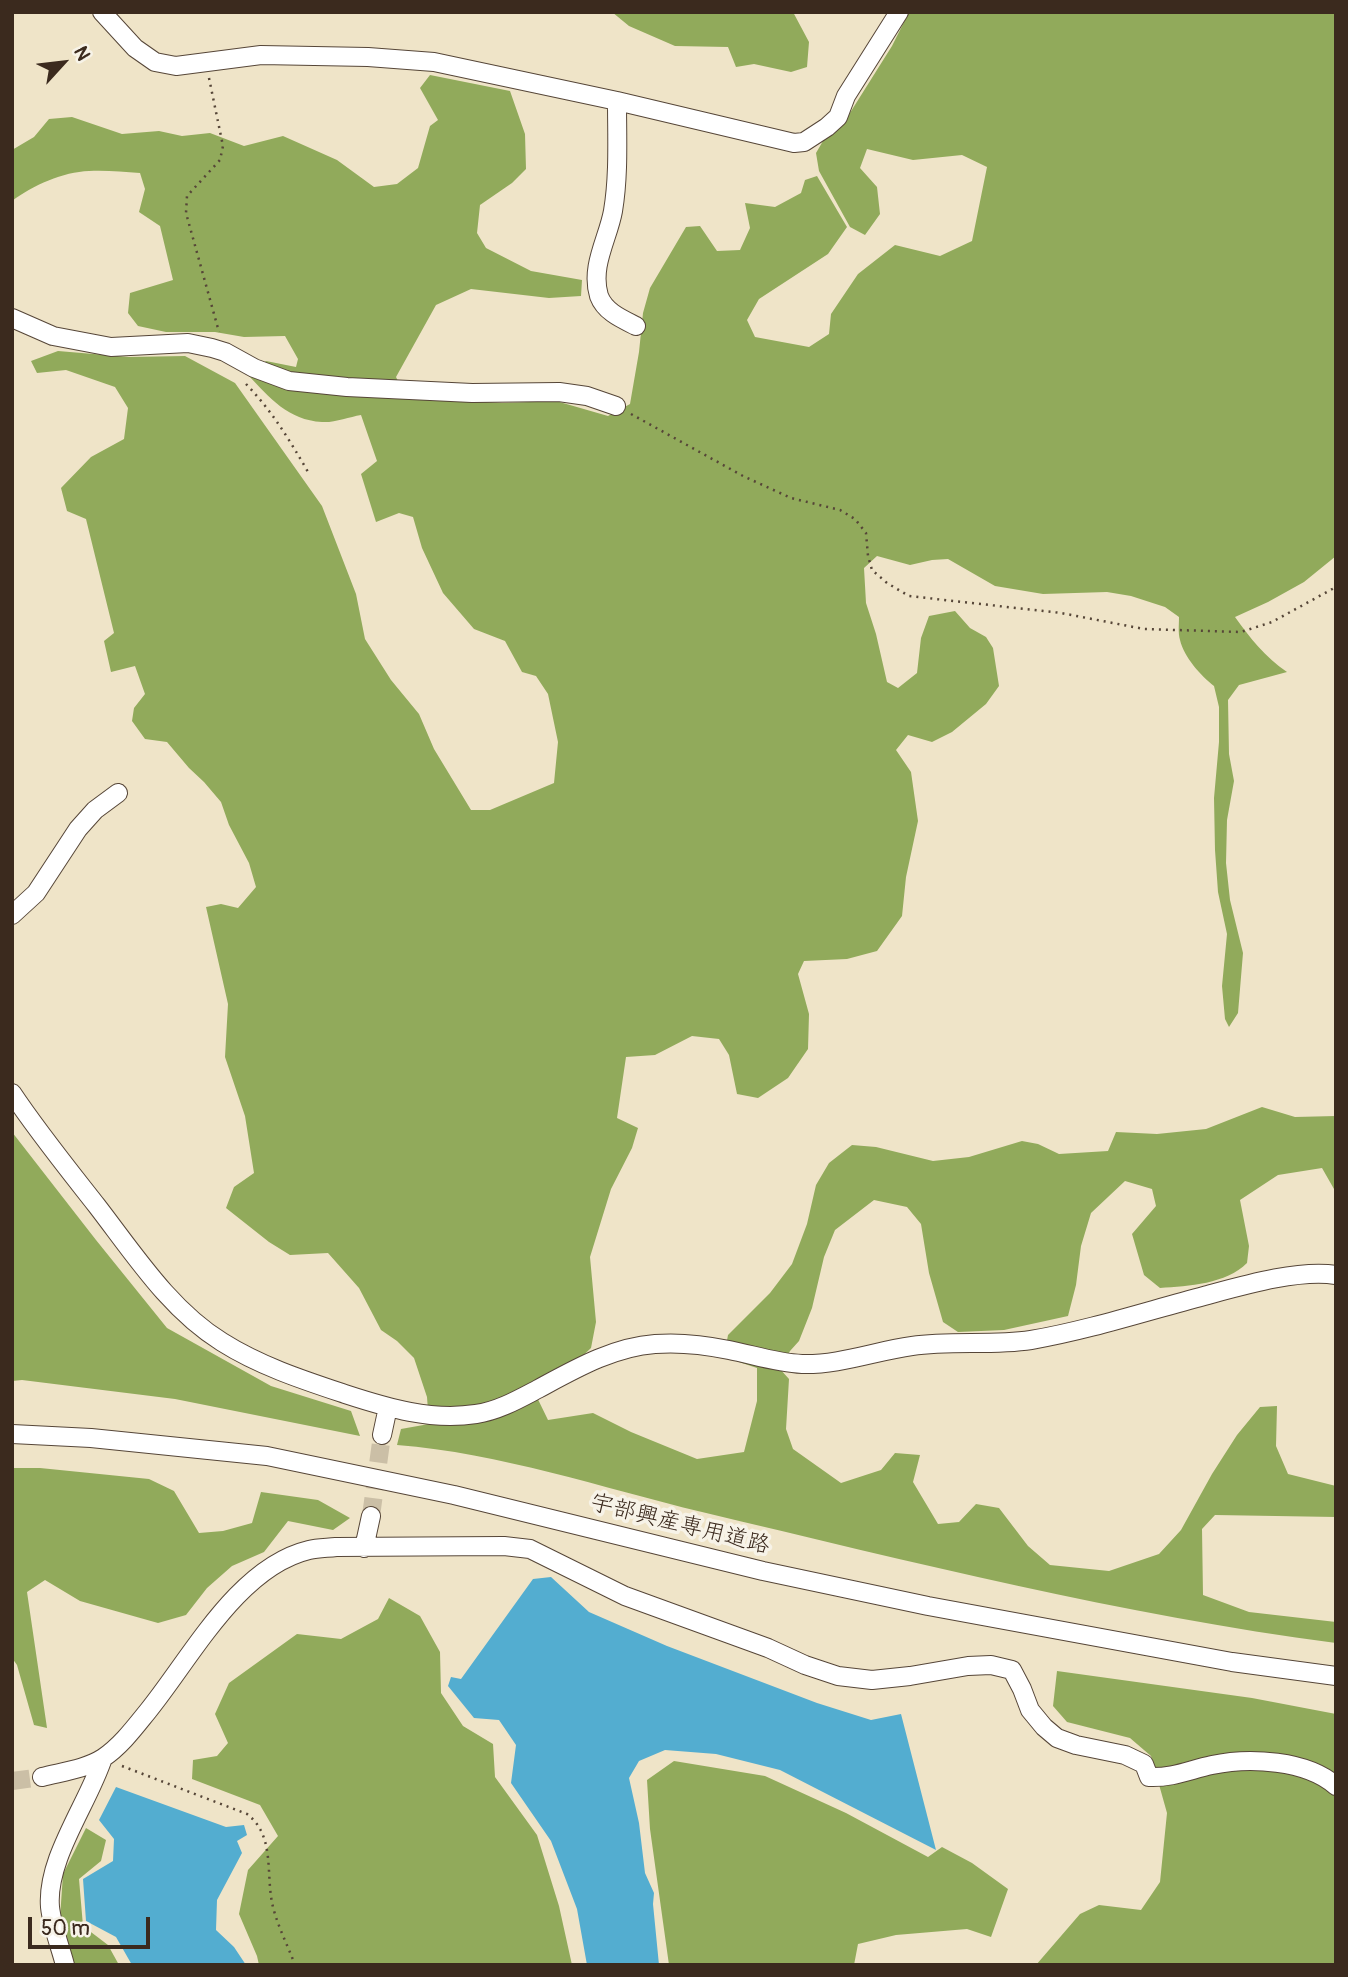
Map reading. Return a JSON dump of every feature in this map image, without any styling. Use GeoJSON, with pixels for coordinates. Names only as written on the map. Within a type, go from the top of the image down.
{"type":"FeatureCollection","features":[{"type":"Feature","properties":{"kind":"street"},"geometry":{"type":"LineString","coordinates":[[102,12],[135,48],[155,62],[176,66],[261,55],[368,57],[434,62],[617,101],[794,143],[804,142],[827,128],[838,117],[846,96],[899,12]]}},
{"type":"Feature","properties":{"kind":"street"},"geometry":{"type":"LineString","coordinates":[[617,101],[613,212],[599,254],[597,273],[599,295],[606,308],[636,326]]}},
{"type":"Feature","properties":{"kind":"street"},"geometry":{"type":"LineString","coordinates":[[12,318],[53,335],[111,347],[188,343],[225,352],[254,368],[289,381],[347,387],[472,393],[559,392],[587,396],[616,406]]}},
{"type":"Feature","properties":{"kind":"street"},"geometry":{"type":"LineString","coordinates":[[12,915],[36,893],[78,829],[95,810],[118,793]]}},
{"type":"Feature","properties":{"kind":"street"},"geometry":{"type":"LineString","coordinates":[[12,1093],[141,1263],[189,1317],[246,1356],[317,1385],[388,1408],[416,1414],[479,1414],[511,1403],[601,1357],[630,1347],[679,1342],[776,1361],[805,1364],[844,1361],[912,1346],[1029,1340],[1096,1325],[1252,1282],[1296,1276],[1336,1275]]}},
{"type":"Feature","properties":{"kind":"street"},"geometry":{"type":"LineString","coordinates":[[382,1435],[388,1408]]}},
{"type":"Feature","properties":{"kind":"street","name":"宇部興産専用道路"},"geometry":{"type":"LineString","coordinates":[[12,1434],[91,1438],[267,1456],[454,1495],[763,1571],[916,1603],[1233,1662],[1336,1676]]}},
{"type":"Feature","properties":{"kind":"street"},"geometry":{"type":"LineString","coordinates":[[363,1548],[371,1516]]}},
{"type":"Feature","properties":{"kind":"street"},"geometry":{"type":"LineString","coordinates":[[42,1777],[103,1758],[134,1729],[220,1614],[240,1592],[266,1570],[287,1558],[309,1550],[336,1547],[504,1546],[530,1549],[625,1596],[838,1676],[872,1680],[992,1665],[1012,1671],[1030,1710],[1057,1738],[1076,1745],[1125,1755],[1144,1764],[1149,1777],[1166,1778],[1213,1765],[1251,1761],[1286,1765],[1319,1773],[1336,1786]]}},
{"type":"Feature","properties":{"kind":"street"},"geometry":{"type":"LineString","coordinates":[[65,1965],[50,1906],[52,1879],[64,1845],[96,1780],[103,1758]]}},
{"type":"Feature","properties":{"kind":"path"},"geometry":{"type":"LineString","coordinates":[[205,61],[223,146],[220,160],[187,196],[186,213],[225,352]]}},
{"type":"Feature","properties":{"kind":"path"},"geometry":{"type":"LineString","coordinates":[[239,376],[265,404],[308,472]]}},
{"type":"Feature","properties":{"kind":"path"},"geometry":{"type":"LineString","coordinates":[[616,406],[743,476],[790,498],[840,510],[855,519],[866,533],[872,570],[909,596],[1062,613],[1144,629],[1241,632],[1272,622],[1336,587]]}},
{"type":"Feature","properties":{"kind":"path"},"geometry":{"type":"LineString","coordinates":[[103,1758],[247,1814],[256,1821],[266,1840],[273,1908],[295,1965]]}},
{"type":"Feature","properties":{"kind":"green space"},"geometry":{"type":"Polygon","coordinates":[[[612,12],[793,12],[809,42],[807,67],[791,72],[754,64],[736,67],[728,47],[675,46],[629,26],[612,12]]]}},
{"type":"Feature","properties":{"kind":"green space"},"geometry":{"type":"Polygon","coordinates":[[[909,12],[1336,12],[1336,556],[1304,582],[1235,617],[1258,647],[1287,672],[1239,685],[1228,700],[1229,754],[1234,781],[1227,820],[1226,863],[1230,900],[1243,953],[1238,1013],[1229,1027],[1225,1019],[1222,986],[1227,934],[1218,892],[1215,850],[1214,798],[1219,707],[1214,686],[1185,653],[1179,635],[1179,617],[1165,607],[1131,596],[1107,592],[1043,594],[995,586],[948,559],[910,565],[877,556],[864,568],[866,603],[887,682],[898,688],[917,673],[921,638],[929,616],[955,611],[970,628],[986,637],[993,648],[999,686],[986,704],[952,732],[932,742],[908,735],[896,750],[911,772],[918,821],[906,877],[902,916],[877,951],[847,959],[804,961],[798,974],[809,1014],[808,1049],[788,1078],[758,1098],[737,1094],[729,1055],[719,1039],[692,1036],[655,1055],[626,1057],[617,1118],[638,1128],[632,1148],[611,1189],[590,1257],[596,1322],[591,1348],[573,1365],[531,1385],[548,1420],[593,1413],[697,1459],[744,1452],[757,1401],[757,1368],[724,1357],[728,1335],[770,1293],[792,1264],[807,1224],[816,1185],[829,1163],[852,1145],[876,1147],[933,1161],[969,1157],[1022,1141],[1038,1144],[1059,1154],[1108,1151],[1116,1132],[1157,1134],[1206,1129],[1262,1107],[1295,1117],[1336,1116],[1336,1241],[1334,1189],[1322,1168],[1278,1175],[1240,1200],[1249,1246],[1247,1263],[1218,1280],[1160,1288],[1144,1275],[1132,1234],[1156,1206],[1152,1189],[1125,1181],[1091,1213],[1081,1246],[1076,1285],[1068,1316],[1004,1330],[958,1332],[943,1322],[929,1273],[921,1224],[907,1207],[874,1200],[835,1230],[824,1257],[812,1308],[799,1341],[780,1369],[789,1379],[786,1429],[793,1449],[841,1483],[881,1470],[895,1453],[920,1455],[913,1482],[938,1524],[959,1522],[976,1504],[999,1508],[1028,1546],[1050,1565],[1109,1571],[1159,1554],[1181,1530],[1237,1435],[1260,1407],[1277,1406],[1276,1446],[1288,1474],[1336,1486],[1336,1517],[1215,1515],[1202,1529],[1203,1595],[1249,1612],[1336,1622],[1336,1643],[1176,1618],[1017,1586],[702,1512],[512,1463],[397,1445],[401,1429],[429,1424],[427,1397],[414,1358],[381,1330],[359,1288],[328,1253],[290,1255],[226,1208],[234,1187],[254,1173],[245,1116],[225,1057],[228,1004],[206,907],[221,904],[238,908],[256,887],[249,863],[229,825],[221,802],[167,742],[145,739],[132,721],[134,708],[145,694],[135,666],[111,672],[104,641],[114,633],[86,519],[67,511],[61,488],[91,457],[124,439],[128,408],[115,387],[66,370],[37,373],[31,361],[58,351],[129,357],[185,356],[235,383],[322,506],[356,594],[365,639],[391,680],[419,714],[434,749],[471,810],[490,810],[554,783],[558,742],[548,694],[536,676],[522,672],[505,641],[474,629],[443,593],[422,548],[413,517],[399,513],[376,522],[361,474],[377,461],[361,415],[327,422],[299,417],[264,392],[248,375],[266,361],[296,367],[298,359],[285,336],[244,337],[215,332],[166,332],[138,326],[128,313],[130,293],[173,280],[160,226],[139,212],[145,189],[140,173],[95,171],[69,174],[39,185],[12,201],[12,150],[34,137],[49,119],[72,117],[122,134],[159,131],[182,136],[210,133],[244,146],[283,136],[337,160],[374,187],[397,184],[418,168],[430,126],[438,120],[420,88],[430,75],[510,91],[525,134],[526,169],[512,183],[480,205],[477,233],[486,248],[531,271],[582,280],[581,296],[549,298],[471,289],[436,305],[396,377],[406,397],[502,403],[556,401],[608,416],[630,404],[643,313],[650,288],[686,227],[700,226],[717,251],[740,250],[750,228],[745,203],[775,207],[801,193],[805,180],[817,176],[847,227],[828,254],[759,299],[747,320],[755,337],[809,347],[829,334],[831,314],[858,274],[895,245],[940,256],[972,241],[987,167],[962,155],[913,160],[867,149],[860,168],[877,187],[880,214],[865,235],[850,227],[819,171],[816,153],[823,141],[843,124],[892,46],[909,12]]]}},
{"type":"Feature","properties":{"kind":"green space"},"geometry":{"type":"Polygon","coordinates":[[[12,1132],[167,1328],[271,1386],[351,1411],[360,1436],[175,1399],[12,1381],[12,1132]]]}},
{"type":"Feature","properties":{"kind":"green space"},"geometry":{"type":"Polygon","coordinates":[[[12,1468],[40,1468],[149,1479],[174,1491],[199,1533],[223,1531],[252,1523],[261,1492],[318,1500],[350,1518],[333,1530],[288,1521],[264,1552],[232,1566],[207,1588],[186,1615],[158,1623],[80,1601],[45,1580],[27,1592],[47,1728],[34,1725],[17,1665],[12,1658],[12,1468]]]}},
{"type":"Feature","properties":{"kind":"green space"},"geometry":{"type":"Polygon","coordinates":[[[389,1598],[420,1616],[440,1652],[441,1693],[463,1726],[493,1744],[495,1777],[537,1835],[559,1906],[572,1965],[259,1965],[239,1914],[248,1870],[278,1836],[260,1805],[192,1779],[193,1760],[217,1756],[228,1743],[215,1714],[229,1683],[297,1634],[341,1639],[378,1619],[389,1598]]]}},
{"type":"Feature","properties":{"kind":"green space"},"geometry":{"type":"Polygon","coordinates":[[[1057,1671],[1252,1698],[1336,1714],[1336,1965],[1036,1965],[1080,1914],[1099,1905],[1141,1910],[1160,1882],[1167,1813],[1151,1756],[1130,1738],[1067,1722],[1053,1706],[1057,1671]]]}},
{"type":"Feature","properties":{"kind":"green space"},"geometry":{"type":"Polygon","coordinates":[[[674,1761],[765,1776],[846,1813],[928,1857],[942,1847],[972,1863],[1008,1889],[991,1937],[967,1929],[896,1935],[858,1944],[854,1965],[669,1965],[650,1829],[647,1780],[674,1761]]]}},
{"type":"Feature","properties":{"kind":"green space"},"geometry":{"type":"Polygon","coordinates":[[[86,1828],[106,1840],[101,1861],[79,1879],[83,1926],[108,1945],[119,1965],[71,1965],[60,1918],[63,1874],[86,1828]]]}},
{"type":"Feature","properties":{"kind":"water"},"geometry":{"type":"Polygon","coordinates":[[[551,1577],[589,1612],[667,1646],[817,1703],[871,1720],[901,1714],[936,1850],[780,1770],[716,1754],[665,1750],[639,1761],[629,1778],[639,1823],[645,1873],[654,1893],[659,1965],[587,1965],[577,1909],[551,1841],[511,1783],[516,1745],[499,1720],[474,1718],[448,1686],[451,1677],[461,1679],[533,1579],[551,1577]]]}},
{"type":"Feature","properties":{"kind":"water"},"geometry":{"type":"Polygon","coordinates":[[[116,1787],[226,1827],[244,1825],[247,1835],[237,1841],[242,1853],[217,1900],[216,1930],[234,1947],[246,1965],[132,1965],[116,1937],[86,1921],[83,1879],[113,1861],[114,1839],[99,1820],[116,1787]]]}},
{"type":"Feature","properties":{"kind":"tunnel"},"geometry":{"type":"LineString","coordinates":[[371,1516],[382,1435]]}},
{"type":"Feature","properties":{"kind":"tunnel"},"geometry":{"type":"LineString","coordinates":[[12,1781],[42,1777]]}}]}
